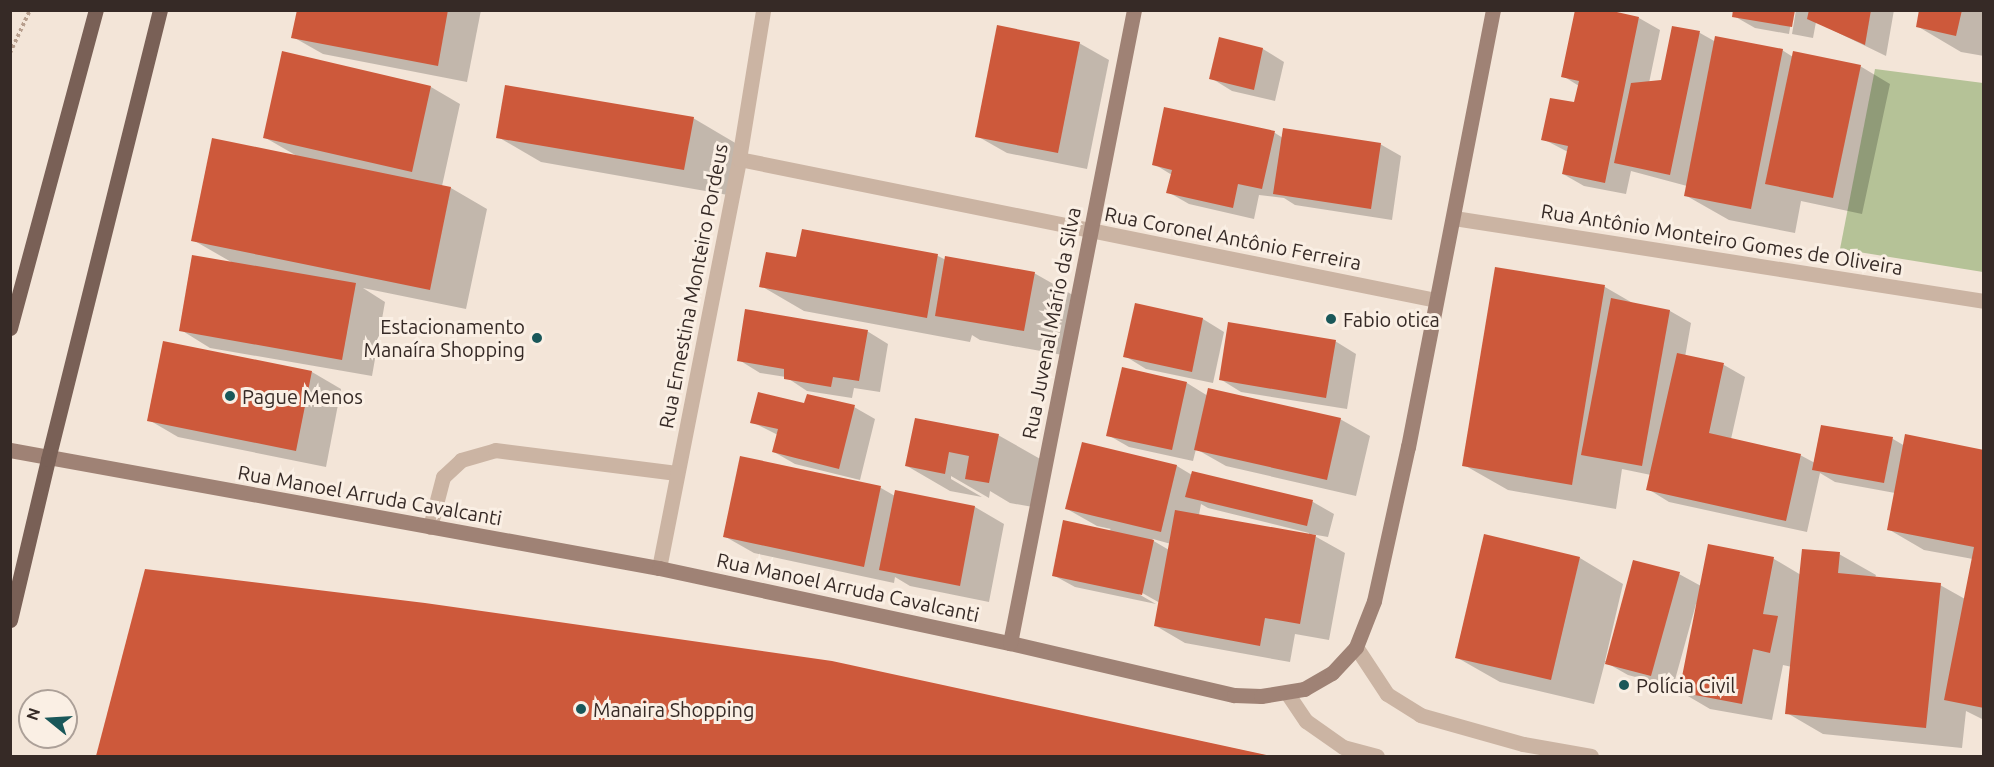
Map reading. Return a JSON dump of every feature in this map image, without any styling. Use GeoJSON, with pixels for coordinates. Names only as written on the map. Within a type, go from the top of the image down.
{"type":"FeatureCollection","features":[{"type":"Feature","properties":{"kind":"main road"},"geometry":{"type":"LineString","coordinates":[[10,328],[96,10]]}},
{"type":"Feature","properties":{"kind":"main road"},"geometry":{"type":"LineString","coordinates":[[10,620],[160,10]]}},
{"type":"Feature","properties":{"kind":"main road","name":"Rua Juvenal Mário da Silva"},"geometry":{"type":"LineString","coordinates":[[1010,643],[1134,10]]}},
{"type":"Feature","properties":{"kind":"main road"},"geometry":{"type":"LineString","coordinates":[[1356,647],[1379,579],[1408,447],[1494,10]]}},
{"type":"Feature","properties":{"kind":"main road","name":"Rua Manoel Arruda Cavalcanti"},"geometry":{"type":"LineString","coordinates":[[10,450],[48,459],[658,568],[1010,643],[1234,695],[1287,693],[1304,689],[1332,674],[1356,647]]}},
{"type":"Feature","properties":{"kind":"street","name":"Rua Ernestina Monteiro Pordeus"},"geometry":{"type":"LineString","coordinates":[[658,568],[740,159],[763,10]]}},
{"type":"Feature","properties":{"kind":"street","name":"Rua Coronel Antônio Ferreira"},"geometry":{"type":"LineString","coordinates":[[740,159],[1436,300]]}},
{"type":"Feature","properties":{"kind":"street","name":"Rua Antônio Monteiro Gomes de Oliveira"},"geometry":{"type":"LineString","coordinates":[[1454,218],[1983,302]]}},
{"type":"Feature","properties":{"kind":"street"},"geometry":{"type":"LineString","coordinates":[[430,527],[443,477],[461,460],[495,450],[677,473]]}},
{"type":"Feature","properties":{"kind":"street"},"geometry":{"type":"LineString","coordinates":[[1356,647],[1387,694],[1420,715],[1524,744],[1591,756]]}},
{"type":"Feature","properties":{"kind":"street"},"geometry":{"type":"LineString","coordinates":[[1287,693],[1306,721],[1343,747],[1377,756]]}},
{"type":"Feature","properties":{"kind":"path"},"geometry":{"type":"LineString","coordinates":[[10,53],[30,10]]}},
{"type":"Feature","properties":{"kind":"green space"},"geometry":{"type":"Polygon","coordinates":[[[1875,69],[1983,83],[1983,272],[1840,249],[1875,69]]]}},
{"type":"Feature","properties":{"kind":"building"},"geometry":{"type":"Polygon","coordinates":[[[297,10],[448,10],[438,66],[291,38],[297,10]]]}},
{"type":"Feature","properties":{"kind":"building"},"geometry":{"type":"Polygon","coordinates":[[[1575,10],[1608,10],[1639,17],[1605,183],[1562,174],[1568,146],[1541,140],[1550,98],[1574,102],[1579,81],[1561,77],[1575,10]]]}},
{"type":"Feature","properties":{"kind":"building"},"geometry":{"type":"Polygon","coordinates":[[[1733,10],[1795,10],[1792,27],[1732,17],[1733,10]]]}},
{"type":"Feature","properties":{"kind":"building"},"geometry":{"type":"Polygon","coordinates":[[[1809,10],[1871,10],[1865,45],[1807,19],[1809,10]]]}},
{"type":"Feature","properties":{"kind":"building"},"geometry":{"type":"Polygon","coordinates":[[[1919,10],[1962,10],[1956,36],[1916,27],[1919,10]]]}},
{"type":"Feature","properties":{"kind":"building"},"geometry":{"type":"Polygon","coordinates":[[[997,25],[1080,42],[1058,153],[975,137],[997,25]]]}},
{"type":"Feature","properties":{"kind":"building"},"geometry":{"type":"Polygon","coordinates":[[[1672,26],[1700,31],[1670,175],[1614,163],[1631,83],[1661,80],[1672,26]]]}},
{"type":"Feature","properties":{"kind":"building"},"geometry":{"type":"Polygon","coordinates":[[[1715,36],[1783,49],[1751,209],[1684,196],[1715,36]]]}},
{"type":"Feature","properties":{"kind":"building"},"geometry":{"type":"Polygon","coordinates":[[[1219,37],[1263,48],[1254,90],[1209,79],[1219,37]]]}},
{"type":"Feature","properties":{"kind":"building"},"geometry":{"type":"Polygon","coordinates":[[[282,51],[431,86],[412,172],[263,138],[282,51]]]}},
{"type":"Feature","properties":{"kind":"building"},"geometry":{"type":"Polygon","coordinates":[[[1793,51],[1861,65],[1833,198],[1765,184],[1793,51]]]}},
{"type":"Feature","properties":{"kind":"building"},"geometry":{"type":"Polygon","coordinates":[[[505,85],[694,117],[684,170],[496,138],[505,85]]]}},
{"type":"Feature","properties":{"kind":"building"},"geometry":{"type":"Polygon","coordinates":[[[1164,107],[1275,131],[1262,189],[1238,184],[1233,208],[1166,193],[1172,170],[1152,165],[1164,107]]]}},
{"type":"Feature","properties":{"kind":"building"},"geometry":{"type":"Polygon","coordinates":[[[1283,128],[1381,143],[1371,209],[1273,194],[1283,128]]]}},
{"type":"Feature","properties":{"kind":"building"},"geometry":{"type":"Polygon","coordinates":[[[212,138],[451,187],[430,290],[191,241],[212,138]]]}},
{"type":"Feature","properties":{"kind":"building"},"geometry":{"type":"Polygon","coordinates":[[[802,229],[938,254],[927,318],[759,287],[766,252],[796,257],[802,229]]]}},
{"type":"Feature","properties":{"kind":"building"},"geometry":{"type":"Polygon","coordinates":[[[192,255],[356,283],[342,360],[179,331],[192,255]]]}},
{"type":"Feature","properties":{"kind":"building"},"geometry":{"type":"Polygon","coordinates":[[[945,256],[1035,272],[1024,331],[935,316],[945,256]]]}},
{"type":"Feature","properties":{"kind":"building"},"geometry":{"type":"Polygon","coordinates":[[[1495,267],[1605,285],[1572,485],[1462,466],[1495,267]]]}},
{"type":"Feature","properties":{"kind":"building"},"geometry":{"type":"Polygon","coordinates":[[[1611,298],[1670,310],[1642,466],[1581,455],[1611,298]]]}},
{"type":"Feature","properties":{"kind":"building"},"geometry":{"type":"Polygon","coordinates":[[[1135,303],[1203,318],[1192,372],[1123,357],[1135,303]]]}},
{"type":"Feature","properties":{"kind":"building"},"geometry":{"type":"Polygon","coordinates":[[[745,309],[868,330],[859,381],[833,377],[831,387],[784,379],[784,369],[737,361],[745,309]]]}},
{"type":"Feature","properties":{"kind":"building"},"geometry":{"type":"Polygon","coordinates":[[[1228,322],[1336,340],[1326,398],[1219,380],[1228,322]]]}},
{"type":"Feature","properties":{"kind":"building","name":"Pague Menos"},"geometry":{"type":"Polygon","coordinates":[[[163,341],[312,371],[296,451],[147,421],[163,341]]]}},
{"type":"Feature","properties":{"kind":"building"},"geometry":{"type":"Polygon","coordinates":[[[1677,353],[1724,363],[1709,433],[1801,454],[1786,521],[1646,490],[1677,353]]]}},
{"type":"Feature","properties":{"kind":"building"},"geometry":{"type":"Polygon","coordinates":[[[1122,367],[1187,382],[1172,450],[1106,436],[1122,367]]]}},
{"type":"Feature","properties":{"kind":"building"},"geometry":{"type":"Polygon","coordinates":[[[1208,388],[1341,418],[1327,480],[1194,450],[1208,388]]]}},
{"type":"Feature","properties":{"kind":"building"},"geometry":{"type":"Polygon","coordinates":[[[758,392],[804,403],[807,394],[855,405],[839,469],[772,452],[778,429],[750,423],[758,392]]]}},
{"type":"Feature","properties":{"kind":"building"},"geometry":{"type":"Polygon","coordinates":[[[915,418],[999,434],[989,483],[965,479],[969,456],[949,452],[945,474],[905,466],[915,418]]]}},
{"type":"Feature","properties":{"kind":"building"},"geometry":{"type":"Polygon","coordinates":[[[1821,425],[1893,437],[1884,483],[1812,470],[1821,425]]]}},
{"type":"Feature","properties":{"kind":"building"},"geometry":{"type":"Polygon","coordinates":[[[1905,434],[1984,450],[1984,708],[1944,700],[1974,547],[1887,530],[1905,434]]]}},
{"type":"Feature","properties":{"kind":"building"},"geometry":{"type":"Polygon","coordinates":[[[1082,442],[1177,465],[1161,532],[1065,509],[1082,442]]]}},
{"type":"Feature","properties":{"kind":"building"},"geometry":{"type":"Polygon","coordinates":[[[740,456],[881,486],[864,567],[723,537],[740,456]]]}},
{"type":"Feature","properties":{"kind":"building"},"geometry":{"type":"Polygon","coordinates":[[[1192,471],[1313,500],[1307,526],[1185,497],[1192,471]]]}},
{"type":"Feature","properties":{"kind":"building"},"geometry":{"type":"Polygon","coordinates":[[[895,490],[975,506],[960,586],[879,570],[895,490]]]}},
{"type":"Feature","properties":{"kind":"building"},"geometry":{"type":"Polygon","coordinates":[[[1175,510],[1316,535],[1300,624],[1265,618],[1260,646],[1154,626],[1175,510]]]}},
{"type":"Feature","properties":{"kind":"building"},"geometry":{"type":"Polygon","coordinates":[[[1063,520],[1154,540],[1142,595],[1052,576],[1063,520]]]}},
{"type":"Feature","properties":{"kind":"building"},"geometry":{"type":"Polygon","coordinates":[[[1484,534],[1580,557],[1551,680],[1455,658],[1484,534]]]}},
{"type":"Feature","properties":{"kind":"building"},"geometry":{"type":"Polygon","coordinates":[[[1708,544],[1774,557],[1763,614],[1778,616],[1770,653],[1753,649],[1742,704],[1679,692],[1708,544]]]}},
{"type":"Feature","properties":{"kind":"building"},"geometry":{"type":"Polygon","coordinates":[[[1802,549],[1840,552],[1838,573],[1941,583],[1926,728],[1785,714],[1802,549]]]}},
{"type":"Feature","properties":{"kind":"building"},"geometry":{"type":"Polygon","coordinates":[[[1633,560],[1680,572],[1651,676],[1605,664],[1633,560]]]}},
{"type":"Feature","properties":{"kind":"building","name":"Manaira Shopping"},"geometry":{"type":"Polygon","coordinates":[[[145,569],[425,603],[832,661],[1271,756],[96,756],[145,569]]]}},
{"type":"Feature","properties":{"kind":"place","name":"Fabio otica"},"geometry":{"type":"Point","coordinates":[1331,319]}},
{"type":"Feature","properties":{"kind":"place","name":"Estacionamento Manaíra Shopping"},"geometry":{"type":"Point","coordinates":[537,338]}},
{"type":"Feature","properties":{"kind":"place","name":"Pague Menos"},"geometry":{"type":"Point","coordinates":[230,396]}},
{"type":"Feature","properties":{"kind":"place","name":"Polícia Civil"},"geometry":{"type":"Point","coordinates":[1624,685]}},
{"type":"Feature","properties":{"kind":"place","name":"Manaira Shopping"},"geometry":{"type":"Point","coordinates":[581,709]}}]}
